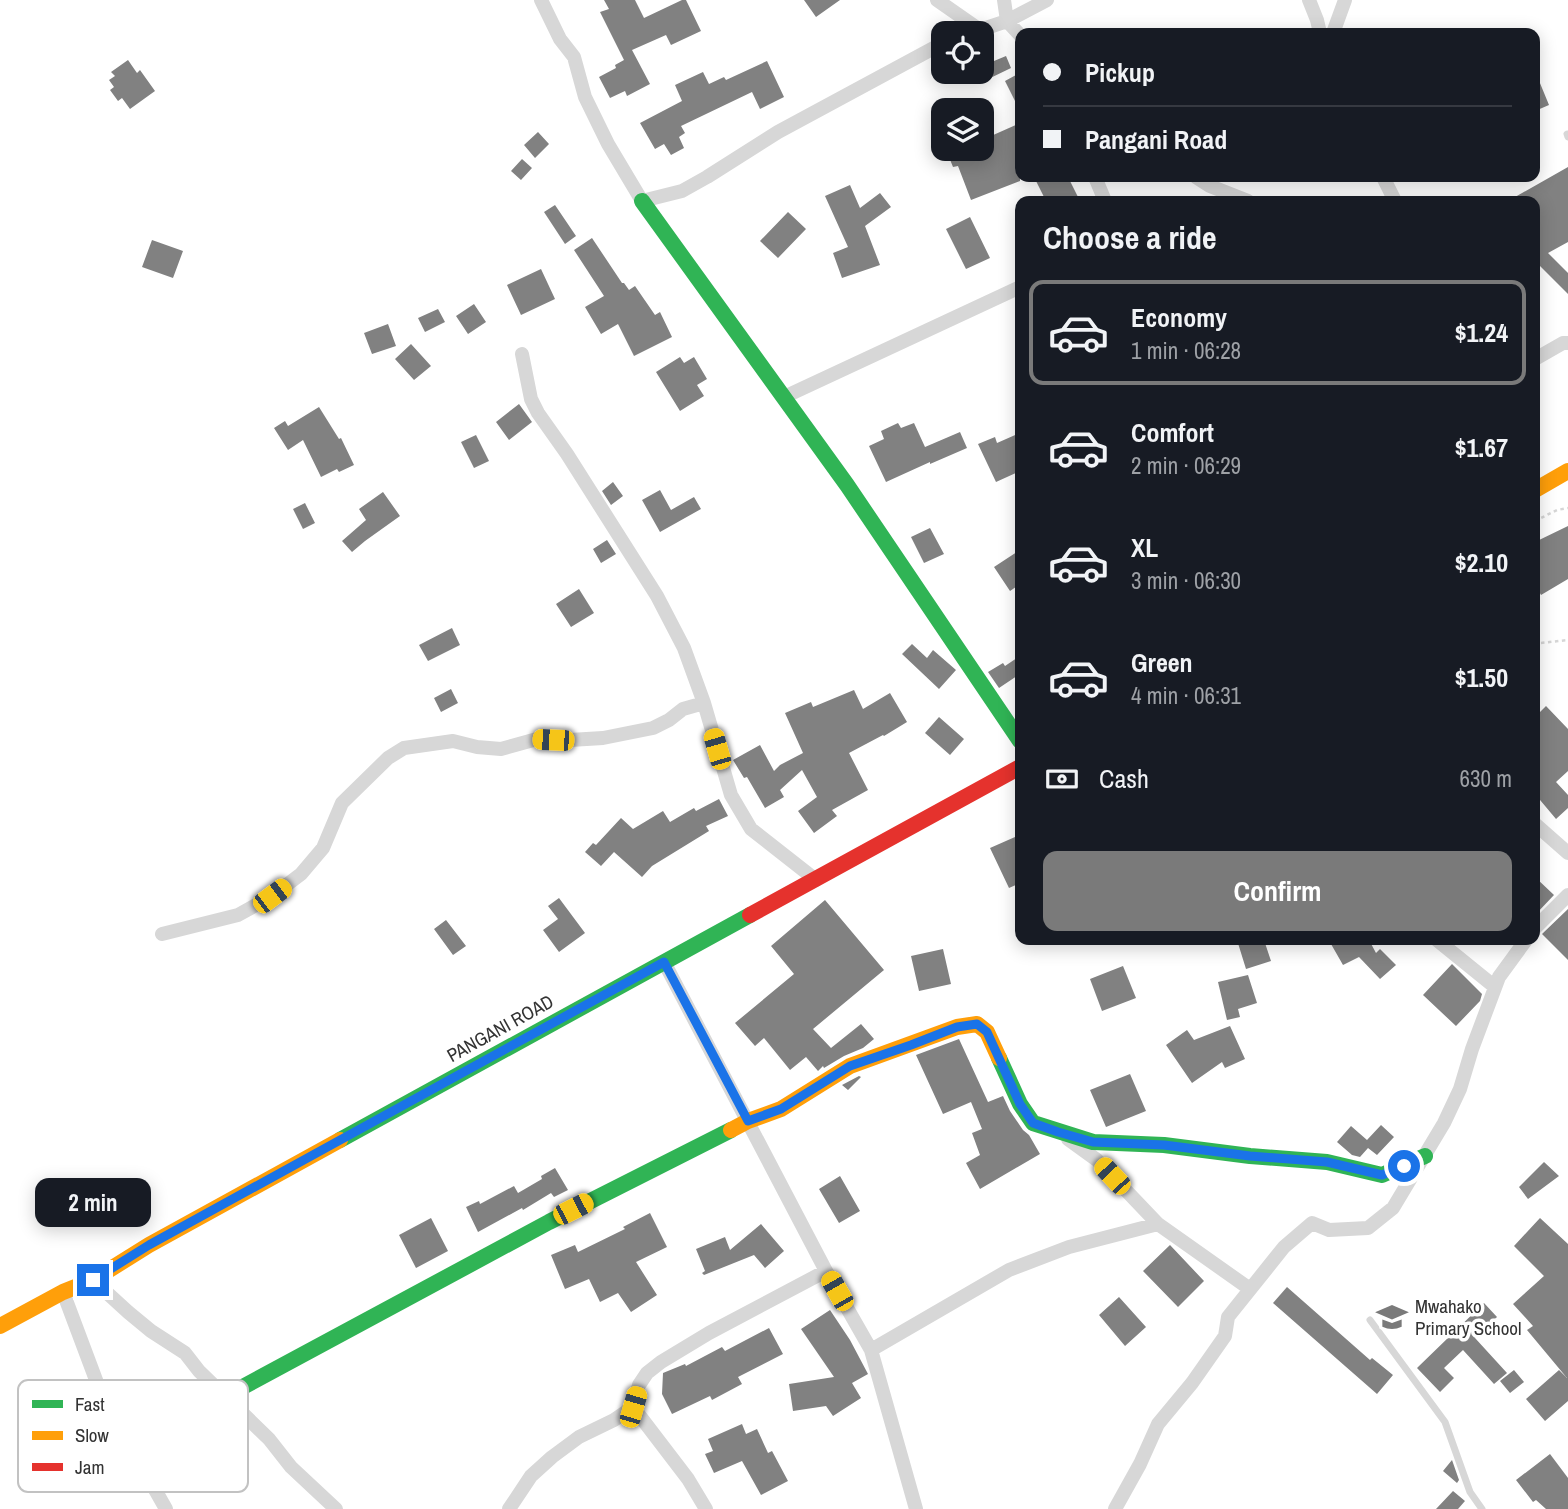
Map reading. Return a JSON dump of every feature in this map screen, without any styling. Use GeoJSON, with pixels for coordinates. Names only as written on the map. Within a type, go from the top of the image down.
{"type":"FeatureCollection","features":[{"type":"Feature","properties":{"kind":"street"},"geometry":{"type":"LineString","coordinates":[[541,0],[561,39],[574,57],[585,97],[608,144],[642,201],[847,485],[1015,734]]}},
{"type":"Feature","properties":{"kind":"street"},"geometry":{"type":"LineString","coordinates":[[937,0],[962,21]]}},
{"type":"Feature","properties":{"kind":"street"},"geometry":{"type":"LineString","coordinates":[[1004,0],[1007,22],[1015,30]]}},
{"type":"Feature","properties":{"kind":"street"},"geometry":{"type":"LineString","coordinates":[[994,26],[1047,0]]}},
{"type":"Feature","properties":{"kind":"street"},"geometry":{"type":"LineString","coordinates":[[1309,0],[1319,28]]}},
{"type":"Feature","properties":{"kind":"street"},"geometry":{"type":"LineString","coordinates":[[1335,28],[1345,0]]}},
{"type":"Feature","properties":{"kind":"street"},"geometry":{"type":"LineString","coordinates":[[642,201],[682,191],[778,132],[931,49]]}},
{"type":"Feature","properties":{"kind":"street"},"geometry":{"type":"LineString","coordinates":[[1204,182],[1235,196]]}},
{"type":"Feature","properties":{"kind":"street"},"geometry":{"type":"LineString","coordinates":[[784,397],[1015,289]]}},
{"type":"Feature","properties":{"kind":"street"},"geometry":{"type":"LineString","coordinates":[[1540,356],[1563,343],[1568,343]]}},
{"type":"Feature","properties":{"kind":"street"},"geometry":{"type":"LineString","coordinates":[[522,354],[531,399],[657,596],[684,648],[704,703],[731,795],[751,829],[816,880]]}},
{"type":"Feature","properties":{"kind":"street"},"geometry":{"type":"LineString","coordinates":[[1540,487],[1568,471]]}},
{"type":"Feature","properties":{"kind":"street"},"geometry":{"type":"LineString","coordinates":[[162,934],[238,915],[272,896],[301,874],[323,848],[342,803],[388,758],[404,748],[453,741],[501,749],[537,739],[603,738],[653,728],[683,709],[704,703]]}},
{"type":"Feature","properties":{"kind":"street","name":"PANGANI ROAD"},"geometry":{"type":"LineString","coordinates":[[0,1326],[63,1292],[93,1280],[149,1245],[1015,770]]}},
{"type":"Feature","properties":{"kind":"street"},"geometry":{"type":"LineString","coordinates":[[1540,828],[1568,853]]}},
{"type":"Feature","properties":{"kind":"street"},"geometry":{"type":"LineString","coordinates":[[1540,923],[1568,895]]}},
{"type":"Feature","properties":{"kind":"street"},"geometry":{"type":"LineString","coordinates":[[1443,945],[1495,987]]}},
{"type":"Feature","properties":{"kind":"street"},"geometry":{"type":"LineString","coordinates":[[1115,1509],[1158,1424],[1192,1383],[1225,1336],[1228,1317],[1284,1247],[1312,1223],[1329,1230],[1368,1228],[1393,1208],[1444,1123],[1460,1089],[1499,976],[1522,945]]}},
{"type":"Feature","properties":{"kind":"street"},"geometry":{"type":"LineString","coordinates":[[664,962],[826,1271],[871,1350],[916,1509]]}},
{"type":"Feature","properties":{"kind":"street"},"geometry":{"type":"LineString","coordinates":[[248,1384],[549,1222],[748,1121],[781,1109],[850,1066],[957,1027],[977,1024],[987,1032],[1020,1104],[1033,1123],[1093,1142],[1164,1145],[1327,1162],[1382,1175],[1425,1156]]}},
{"type":"Feature","properties":{"kind":"street"},"geometry":{"type":"LineString","coordinates":[[1058,1132],[1097,1160],[1158,1224],[1250,1289]]}},
{"type":"Feature","properties":{"kind":"street"},"geometry":{"type":"LineString","coordinates":[[871,1350],[1009,1270],[1069,1247],[1158,1224]]}},
{"type":"Feature","properties":{"kind":"street"},"geometry":{"type":"LineString","coordinates":[[509,1509],[531,1476],[552,1457],[579,1437],[614,1420],[633,1407],[639,1385],[647,1373],[661,1362],[709,1333],[826,1271]]}},
{"type":"Feature","properties":{"kind":"street"},"geometry":{"type":"LineString","coordinates":[[93,1280],[151,1331],[186,1353],[209,1380]]}},
{"type":"Feature","properties":{"kind":"street"},"geometry":{"type":"LineString","coordinates":[[63,1292],[96,1380]]}},
{"type":"Feature","properties":{"kind":"street"},"geometry":{"type":"LineString","coordinates":[[633,1407],[688,1479],[706,1509]]}},
{"type":"Feature","properties":{"kind":"street"},"geometry":{"type":"LineString","coordinates":[[248,1418],[291,1467],[337,1509]]}},
{"type":"Feature","properties":{"kind":"street"},"geometry":{"type":"LineString","coordinates":[[156,1492],[166,1509]]}},
{"type":"Feature","properties":{"kind":"lane"},"geometry":{"type":"LineString","coordinates":[[1370,1320],[1445,1422],[1470,1492],[1482,1509]]}},
{"type":"Feature","properties":{"kind":"path"},"geometry":{"type":"LineString","coordinates":[[1540,518],[1568,508]]}},
{"type":"Feature","properties":{"kind":"path"},"geometry":{"type":"LineString","coordinates":[[1541,643],[1568,640]]}},
{"type":"Feature","properties":{"kind":"building"},"geometry":{"type":"Polygon","coordinates":[[[604,0],[635,0],[644,18],[686,0],[701,31],[671,45],[666,35],[632,50],[650,84],[627,96],[625,91],[610,98],[599,77],[616,68],[615,65],[624,60],[600,12],[609,9],[604,0]]]}},
{"type":"Feature","properties":{"kind":"building"},"geometry":{"type":"Polygon","coordinates":[[[804,0],[840,0],[816,17],[804,0]]]}},
{"type":"Feature","properties":{"kind":"building"},"geometry":{"type":"Polygon","coordinates":[[[1006,56],[1011,68],[994,76],[994,61],[1006,56]]]}},
{"type":"Feature","properties":{"kind":"building"},"geometry":{"type":"Polygon","coordinates":[[[128,60],[137,73],[140,70],[155,91],[130,109],[122,98],[118,101],[110,90],[114,87],[109,80],[115,76],[111,72],[128,60]]]}},
{"type":"Feature","properties":{"kind":"building"},"geometry":{"type":"Polygon","coordinates":[[[767,61],[784,97],[760,109],[752,92],[681,126],[685,133],[679,137],[684,148],[671,155],[664,144],[655,149],[640,123],[682,101],[675,85],[703,72],[709,84],[724,77],[726,80],[767,61]]]}},
{"type":"Feature","properties":{"kind":"building"},"geometry":{"type":"Polygon","coordinates":[[[1015,76],[1015,101],[1005,81],[1015,76]]]}},
{"type":"Feature","properties":{"kind":"building"},"geometry":{"type":"Polygon","coordinates":[[[1540,83],[1549,105],[1540,109],[1540,83]]]}},
{"type":"Feature","properties":{"kind":"building"},"geometry":{"type":"Polygon","coordinates":[[[1015,125],[1015,182],[1017,182],[971,200],[958,166],[953,167],[951,161],[994,161],[994,135],[1015,125]]]}},
{"type":"Feature","properties":{"kind":"building"},"geometry":{"type":"Polygon","coordinates":[[[538,132],[549,144],[535,158],[524,145],[538,132]]]}},
{"type":"Feature","properties":{"kind":"building"},"geometry":{"type":"Polygon","coordinates":[[[522,159],[532,168],[521,180],[511,171],[522,159]]]}},
{"type":"Feature","properties":{"kind":"building"},"geometry":{"type":"Polygon","coordinates":[[[1568,167],[1568,242],[1548,253],[1568,273],[1568,294],[1540,266],[1540,196],[1517,196],[1568,167]]]}},
{"type":"Feature","properties":{"kind":"building"},"geometry":{"type":"Polygon","coordinates":[[[1036,182],[1070,182],[1078,196],[1044,196],[1036,182]]]}},
{"type":"Feature","properties":{"kind":"building"},"geometry":{"type":"Polygon","coordinates":[[[850,185],[860,208],[880,193],[891,207],[865,226],[880,265],[842,278],[833,253],[848,247],[825,196],[850,185]]]}},
{"type":"Feature","properties":{"kind":"building"},"geometry":{"type":"Polygon","coordinates":[[[555,205],[576,236],[565,244],[544,212],[555,205]]]}},
{"type":"Feature","properties":{"kind":"building"},"geometry":{"type":"Polygon","coordinates":[[[788,212],[806,229],[778,258],[760,241],[788,212]]]}},
{"type":"Feature","properties":{"kind":"building"},"geometry":{"type":"Polygon","coordinates":[[[970,217],[990,258],[966,269],[946,229],[970,217]]]}},
{"type":"Feature","properties":{"kind":"building"},"geometry":{"type":"Polygon","coordinates":[[[592,238],[622,283],[629,290],[635,286],[655,315],[660,312],[672,337],[634,356],[618,324],[601,334],[585,307],[604,296],[574,250],[592,238]]]}},
{"type":"Feature","properties":{"kind":"building"},"geometry":{"type":"Polygon","coordinates":[[[152,240],[183,251],[173,278],[142,267],[152,240]]]}},
{"type":"Feature","properties":{"kind":"building"},"geometry":{"type":"Polygon","coordinates":[[[541,269],[555,299],[521,315],[507,285],[541,269]]]}},
{"type":"Feature","properties":{"kind":"building"},"geometry":{"type":"Polygon","coordinates":[[[474,304],[486,322],[468,334],[456,316],[474,304]]]}},
{"type":"Feature","properties":{"kind":"building"},"geometry":{"type":"Polygon","coordinates":[[[438,309],[445,322],[425,332],[418,318],[438,309]]]}},
{"type":"Feature","properties":{"kind":"building"},"geometry":{"type":"Polygon","coordinates":[[[388,324],[396,346],[372,354],[364,333],[388,324]]]}},
{"type":"Feature","properties":{"kind":"building"},"geometry":{"type":"Polygon","coordinates":[[[411,344],[431,366],[414,380],[395,359],[411,344]]]}},
{"type":"Feature","properties":{"kind":"building"},"geometry":{"type":"Polygon","coordinates":[[[680,357],[684,363],[694,357],[707,379],[697,385],[704,396],[680,411],[656,372],[680,357]]]}},
{"type":"Feature","properties":{"kind":"building"},"geometry":{"type":"Polygon","coordinates":[[[519,404],[532,422],[509,440],[496,422],[519,404]]]}},
{"type":"Feature","properties":{"kind":"building"},"geometry":{"type":"Polygon","coordinates":[[[319,407],[339,439],[341,438],[354,465],[321,477],[303,440],[288,450],[274,428],[285,421],[288,426],[319,407]]]}},
{"type":"Feature","properties":{"kind":"building"},"geometry":{"type":"Polygon","coordinates":[[[898,423],[901,428],[914,423],[925,447],[960,432],[967,448],[886,482],[869,446],[884,439],[881,431],[898,423]]]}},
{"type":"Feature","properties":{"kind":"building"},"geometry":{"type":"Polygon","coordinates":[[[476,435],[489,461],[474,468],[461,442],[476,435]]]}},
{"type":"Feature","properties":{"kind":"building"},"geometry":{"type":"Polygon","coordinates":[[[1015,435],[1015,473],[996,482],[978,444],[995,437],[997,443],[1015,435]]]}},
{"type":"Feature","properties":{"kind":"building"},"geometry":{"type":"Polygon","coordinates":[[[613,482],[623,496],[611,505],[602,491],[613,482]]]}},
{"type":"Feature","properties":{"kind":"building"},"geometry":{"type":"Polygon","coordinates":[[[660,490],[671,510],[694,497],[701,509],[660,532],[642,500],[660,490]]]}},
{"type":"Feature","properties":{"kind":"building"},"geometry":{"type":"Polygon","coordinates":[[[383,492],[400,516],[352,552],[342,541],[366,520],[359,509],[383,492]]]}},
{"type":"Feature","properties":{"kind":"building"},"geometry":{"type":"Polygon","coordinates":[[[305,503],[315,523],[303,529],[293,509],[305,503]]]}},
{"type":"Feature","properties":{"kind":"building"},"geometry":{"type":"Polygon","coordinates":[[[1568,526],[1568,579],[1541,595],[1540,593],[1540,540],[1568,526]]]}},
{"type":"Feature","properties":{"kind":"building"},"geometry":{"type":"Polygon","coordinates":[[[930,528],[944,554],[924,563],[911,537],[930,528]]]}},
{"type":"Feature","properties":{"kind":"building"},"geometry":{"type":"Polygon","coordinates":[[[607,540],[616,554],[601,563],[593,549],[607,540]]]}},
{"type":"Feature","properties":{"kind":"building"},"geometry":{"type":"Polygon","coordinates":[[[1015,553],[1015,588],[1010,591],[994,567],[1015,553]]]}},
{"type":"Feature","properties":{"kind":"building"},"geometry":{"type":"Polygon","coordinates":[[[579,589],[594,613],[571,627],[556,604],[579,589]]]}},
{"type":"Feature","properties":{"kind":"building"},"geometry":{"type":"Polygon","coordinates":[[[452,628],[460,645],[428,661],[419,645],[452,628]]]}},
{"type":"Feature","properties":{"kind":"building"},"geometry":{"type":"Polygon","coordinates":[[[912,644],[927,658],[933,650],[956,670],[939,689],[902,654],[912,644]]]}},
{"type":"Feature","properties":{"kind":"building"},"geometry":{"type":"Polygon","coordinates":[[[1015,659],[1015,677],[999,688],[988,672],[1003,663],[1005,666],[1015,659]]]}},
{"type":"Feature","properties":{"kind":"building"},"geometry":{"type":"Polygon","coordinates":[[[451,689],[458,703],[441,712],[434,698],[451,689]]]}},
{"type":"Feature","properties":{"kind":"building"},"geometry":{"type":"Polygon","coordinates":[[[854,690],[863,709],[890,693],[907,722],[849,753],[868,790],[832,810],[837,816],[814,833],[798,811],[817,797],[802,770],[780,790],[784,797],[765,808],[747,777],[744,778],[733,760],[760,745],[774,771],[803,753],[785,713],[811,702],[813,707],[854,690]]]}},
{"type":"Feature","properties":{"kind":"building"},"geometry":{"type":"Polygon","coordinates":[[[1546,706],[1568,729],[1568,771],[1556,782],[1568,795],[1568,808],[1556,819],[1540,800],[1540,712],[1546,706]]]}},
{"type":"Feature","properties":{"kind":"building"},"geometry":{"type":"Polygon","coordinates":[[[939,717],[964,739],[950,755],[925,733],[939,717]]]}},
{"type":"Feature","properties":{"kind":"building"},"geometry":{"type":"Polygon","coordinates":[[[719,799],[728,816],[706,826],[709,831],[652,866],[642,877],[614,852],[601,866],[585,852],[593,843],[596,845],[621,818],[633,829],[663,811],[670,822],[694,808],[696,811],[719,799]]]}},
{"type":"Feature","properties":{"kind":"building"},"geometry":{"type":"Polygon","coordinates":[[[1015,837],[1015,885],[1009,888],[990,848],[1015,837]]]}},
{"type":"Feature","properties":{"kind":"building"},"geometry":{"type":"Polygon","coordinates":[[[1540,882],[1554,895],[1540,910],[1540,882]]]}},
{"type":"Feature","properties":{"kind":"building"},"geometry":{"type":"Polygon","coordinates":[[[559,898],[585,933],[559,952],[543,930],[558,919],[548,906],[559,898]]]}},
{"type":"Feature","properties":{"kind":"building"},"geometry":{"type":"Polygon","coordinates":[[[825,900],[884,970],[813,1029],[831,1048],[861,1024],[874,1039],[863,1048],[824,1068],[823,1066],[818,1071],[806,1057],[790,1070],[764,1038],[755,1046],[735,1023],[794,974],[771,946],[825,900]]]}},
{"type":"Feature","properties":{"kind":"building"},"geometry":{"type":"Polygon","coordinates":[[[1568,909],[1568,960],[1542,934],[1568,909]]]}},
{"type":"Feature","properties":{"kind":"building"},"geometry":{"type":"Polygon","coordinates":[[[446,920],[466,946],[453,955],[434,929],[446,920]]]}},
{"type":"Feature","properties":{"kind":"building"},"geometry":{"type":"Polygon","coordinates":[[[1239,945],[1266,945],[1271,961],[1246,969],[1239,945]]]}},
{"type":"Feature","properties":{"kind":"building"},"geometry":{"type":"Polygon","coordinates":[[[1332,945],[1372,945],[1376,953],[1380,949],[1396,965],[1380,979],[1359,957],[1343,965],[1332,945]]]}},
{"type":"Feature","properties":{"kind":"building"},"geometry":{"type":"Polygon","coordinates":[[[943,949],[951,984],[919,991],[911,956],[943,949]]]}},
{"type":"Feature","properties":{"kind":"building"},"geometry":{"type":"Polygon","coordinates":[[[1452,964],[1482,994],[1480,1001],[1456,1026],[1423,995],[1452,964]]]}},
{"type":"Feature","properties":{"kind":"building"},"geometry":{"type":"Polygon","coordinates":[[[1123,966],[1136,998],[1102,1011],[1090,979],[1123,966]]]}},
{"type":"Feature","properties":{"kind":"building"},"geometry":{"type":"Polygon","coordinates":[[[1248,975],[1257,1003],[1238,1009],[1240,1017],[1227,1020],[1218,982],[1248,975]]]}},
{"type":"Feature","properties":{"kind":"building"},"geometry":{"type":"Polygon","coordinates":[[[1230,1026],[1245,1059],[1225,1068],[1222,1062],[1192,1083],[1166,1045],[1187,1030],[1194,1040],[1230,1026]]]}},
{"type":"Feature","properties":{"kind":"building"},"geometry":{"type":"Polygon","coordinates":[[[959,1039],[988,1102],[1003,1096],[1010,1111],[1040,1154],[980,1189],[966,1163],[980,1155],[972,1133],[982,1129],[971,1102],[943,1114],[916,1055],[959,1039]]]}},
{"type":"Feature","properties":{"kind":"building"},"geometry":{"type":"Polygon","coordinates":[[[1130,1074],[1146,1111],[1106,1127],[1090,1090],[1130,1074]]]}},
{"type":"Feature","properties":{"kind":"building"},"geometry":{"type":"Polygon","coordinates":[[[861,1077],[848,1090],[842,1085],[861,1077]]]}},
{"type":"Feature","properties":{"kind":"building"},"geometry":{"type":"Polygon","coordinates":[[[1381,1125],[1394,1137],[1377,1155],[1368,1148],[1360,1157],[1352,1155],[1337,1142],[1351,1126],[1367,1140],[1381,1125]]]}},
{"type":"Feature","properties":{"kind":"building"},"geometry":{"type":"Polygon","coordinates":[[[1544,1162],[1559,1176],[1528,1199],[1519,1187],[1544,1162]]]}},
{"type":"Feature","properties":{"kind":"building"},"geometry":{"type":"Polygon","coordinates":[[[555,1168],[568,1190],[554,1197],[551,1193],[478,1232],[466,1207],[479,1201],[480,1204],[514,1186],[518,1193],[555,1168]]]}},
{"type":"Feature","properties":{"kind":"building"},"geometry":{"type":"Polygon","coordinates":[[[840,1176],[860,1211],[839,1223],[819,1189],[840,1176]]]}},
{"type":"Feature","properties":{"kind":"building"},"geometry":{"type":"Polygon","coordinates":[[[650,1213],[667,1247],[636,1262],[657,1295],[631,1312],[618,1293],[600,1302],[589,1279],[565,1289],[551,1255],[575,1245],[578,1252],[625,1229],[623,1227],[650,1213]]]}},
{"type":"Feature","properties":{"kind":"building"},"geometry":{"type":"Polygon","coordinates":[[[431,1218],[448,1251],[416,1268],[399,1235],[431,1218]]]}},
{"type":"Feature","properties":{"kind":"building"},"geometry":{"type":"Polygon","coordinates":[[[1540,1218],[1568,1244],[1568,1401],[1545,1421],[1526,1399],[1559,1370],[1567,1378],[1527,1330],[1533,1326],[1513,1304],[1544,1276],[1514,1246],[1540,1218]]]}},
{"type":"Feature","properties":{"kind":"building"},"geometry":{"type":"Polygon","coordinates":[[[761,1224],[784,1251],[765,1268],[754,1255],[704,1275],[702,1273],[705,1271],[696,1249],[725,1237],[730,1250],[761,1224]]]}},
{"type":"Feature","properties":{"kind":"building"},"geometry":{"type":"Polygon","coordinates":[[[1170,1245],[1204,1281],[1178,1307],[1143,1271],[1170,1245]]]}},
{"type":"Feature","properties":{"kind":"building"},"geometry":{"type":"Polygon","coordinates":[[[1287,1287],[1370,1360],[1372,1358],[1393,1375],[1377,1394],[1273,1303],[1287,1287]]]}},
{"type":"Feature","properties":{"kind":"building"},"geometry":{"type":"Polygon","coordinates":[[[1119,1297],[1146,1327],[1125,1346],[1099,1315],[1119,1297]]]}},
{"type":"Feature","properties":{"kind":"building"},"geometry":{"type":"Polygon","coordinates":[[[1484,1303],[1497,1317],[1475,1338],[1507,1373],[1494,1384],[1463,1350],[1444,1368],[1454,1378],[1440,1392],[1417,1368],[1484,1303]]]}},
{"type":"Feature","properties":{"kind":"building"},"geometry":{"type":"Polygon","coordinates":[[[830,1310],[868,1374],[852,1383],[861,1398],[833,1416],[826,1406],[793,1411],[789,1384],[834,1377],[801,1329],[830,1310]]]}},
{"type":"Feature","properties":{"kind":"building"},"geometry":{"type":"Polygon","coordinates":[[[769,1328],[783,1354],[738,1377],[742,1384],[712,1400],[710,1396],[672,1414],[662,1394],[663,1373],[685,1364],[686,1366],[722,1347],[725,1351],[769,1328]]]}},
{"type":"Feature","properties":{"kind":"building"},"geometry":{"type":"Polygon","coordinates":[[[1514,1370],[1524,1382],[1510,1393],[1500,1381],[1514,1370]]]}},
{"type":"Feature","properties":{"kind":"building"},"geometry":{"type":"Polygon","coordinates":[[[742,1424],[746,1434],[757,1429],[768,1453],[772,1451],[788,1481],[761,1495],[742,1461],[714,1473],[705,1454],[713,1451],[708,1439],[742,1424]]]}},
{"type":"Feature","properties":{"kind":"building"},"geometry":{"type":"Polygon","coordinates":[[[1550,1454],[1568,1478],[1568,1509],[1546,1509],[1536,1500],[1533,1502],[1516,1480],[1550,1454]]]}},
{"type":"Feature","properties":{"kind":"building"},"geometry":{"type":"Polygon","coordinates":[[[1452,1460],[1459,1480],[1457,1483],[1443,1471],[1452,1460]]]}},
{"type":"Feature","properties":{"kind":"building"},"geometry":{"type":"Polygon","coordinates":[[[1453,1491],[1465,1501],[1458,1509],[1436,1509],[1453,1491]]]}},
{"type":"Feature","properties":{"kind":"traffic: fast"},"geometry":{"type":"LineString","coordinates":[[642,201],[847,485],[1015,734]]}},
{"type":"Feature","properties":{"kind":"traffic: fast"},"geometry":{"type":"LineString","coordinates":[[340,1140],[750,915]]}},
{"type":"Feature","properties":{"kind":"traffic: fast"},"geometry":{"type":"LineString","coordinates":[[999,1058],[1020,1104],[1033,1123],[1093,1142],[1164,1145],[1327,1162],[1382,1175],[1425,1156]]}},
{"type":"Feature","properties":{"kind":"traffic: fast"},"geometry":{"type":"LineString","coordinates":[[248,1384],[549,1222],[731,1130]]}},
{"type":"Feature","properties":{"kind":"traffic: slow"},"geometry":{"type":"LineString","coordinates":[[1540,487],[1568,471]]}},
{"type":"Feature","properties":{"kind":"traffic: slow"},"geometry":{"type":"LineString","coordinates":[[731,1130],[781,1109],[850,1066],[957,1027],[977,1024],[987,1032],[999,1058]]}},
{"type":"Feature","properties":{"kind":"traffic: slow"},"geometry":{"type":"LineString","coordinates":[[0,1326],[63,1292],[93,1280],[149,1245],[340,1140]]}},
{"type":"Feature","properties":{"kind":"traffic: jam"},"geometry":{"type":"LineString","coordinates":[[750,915],[1015,770]]}},
{"type":"Feature","properties":{"kind":"place","name":"Mwahako Primary School"},"geometry":{"type":"Point","coordinates":[1392,1317]}},
{"type":"Feature","properties":{"kind":"route"},"geometry":{"type":"LineString","coordinates":[[93,1280],[149,1245],[664,962],[748,1121],[781,1109],[850,1066],[957,1027],[977,1024],[987,1032],[1020,1104],[1033,1123],[1058,1132],[1093,1142],[1164,1145],[1327,1162],[1382,1175],[1404,1166]]}}]}
